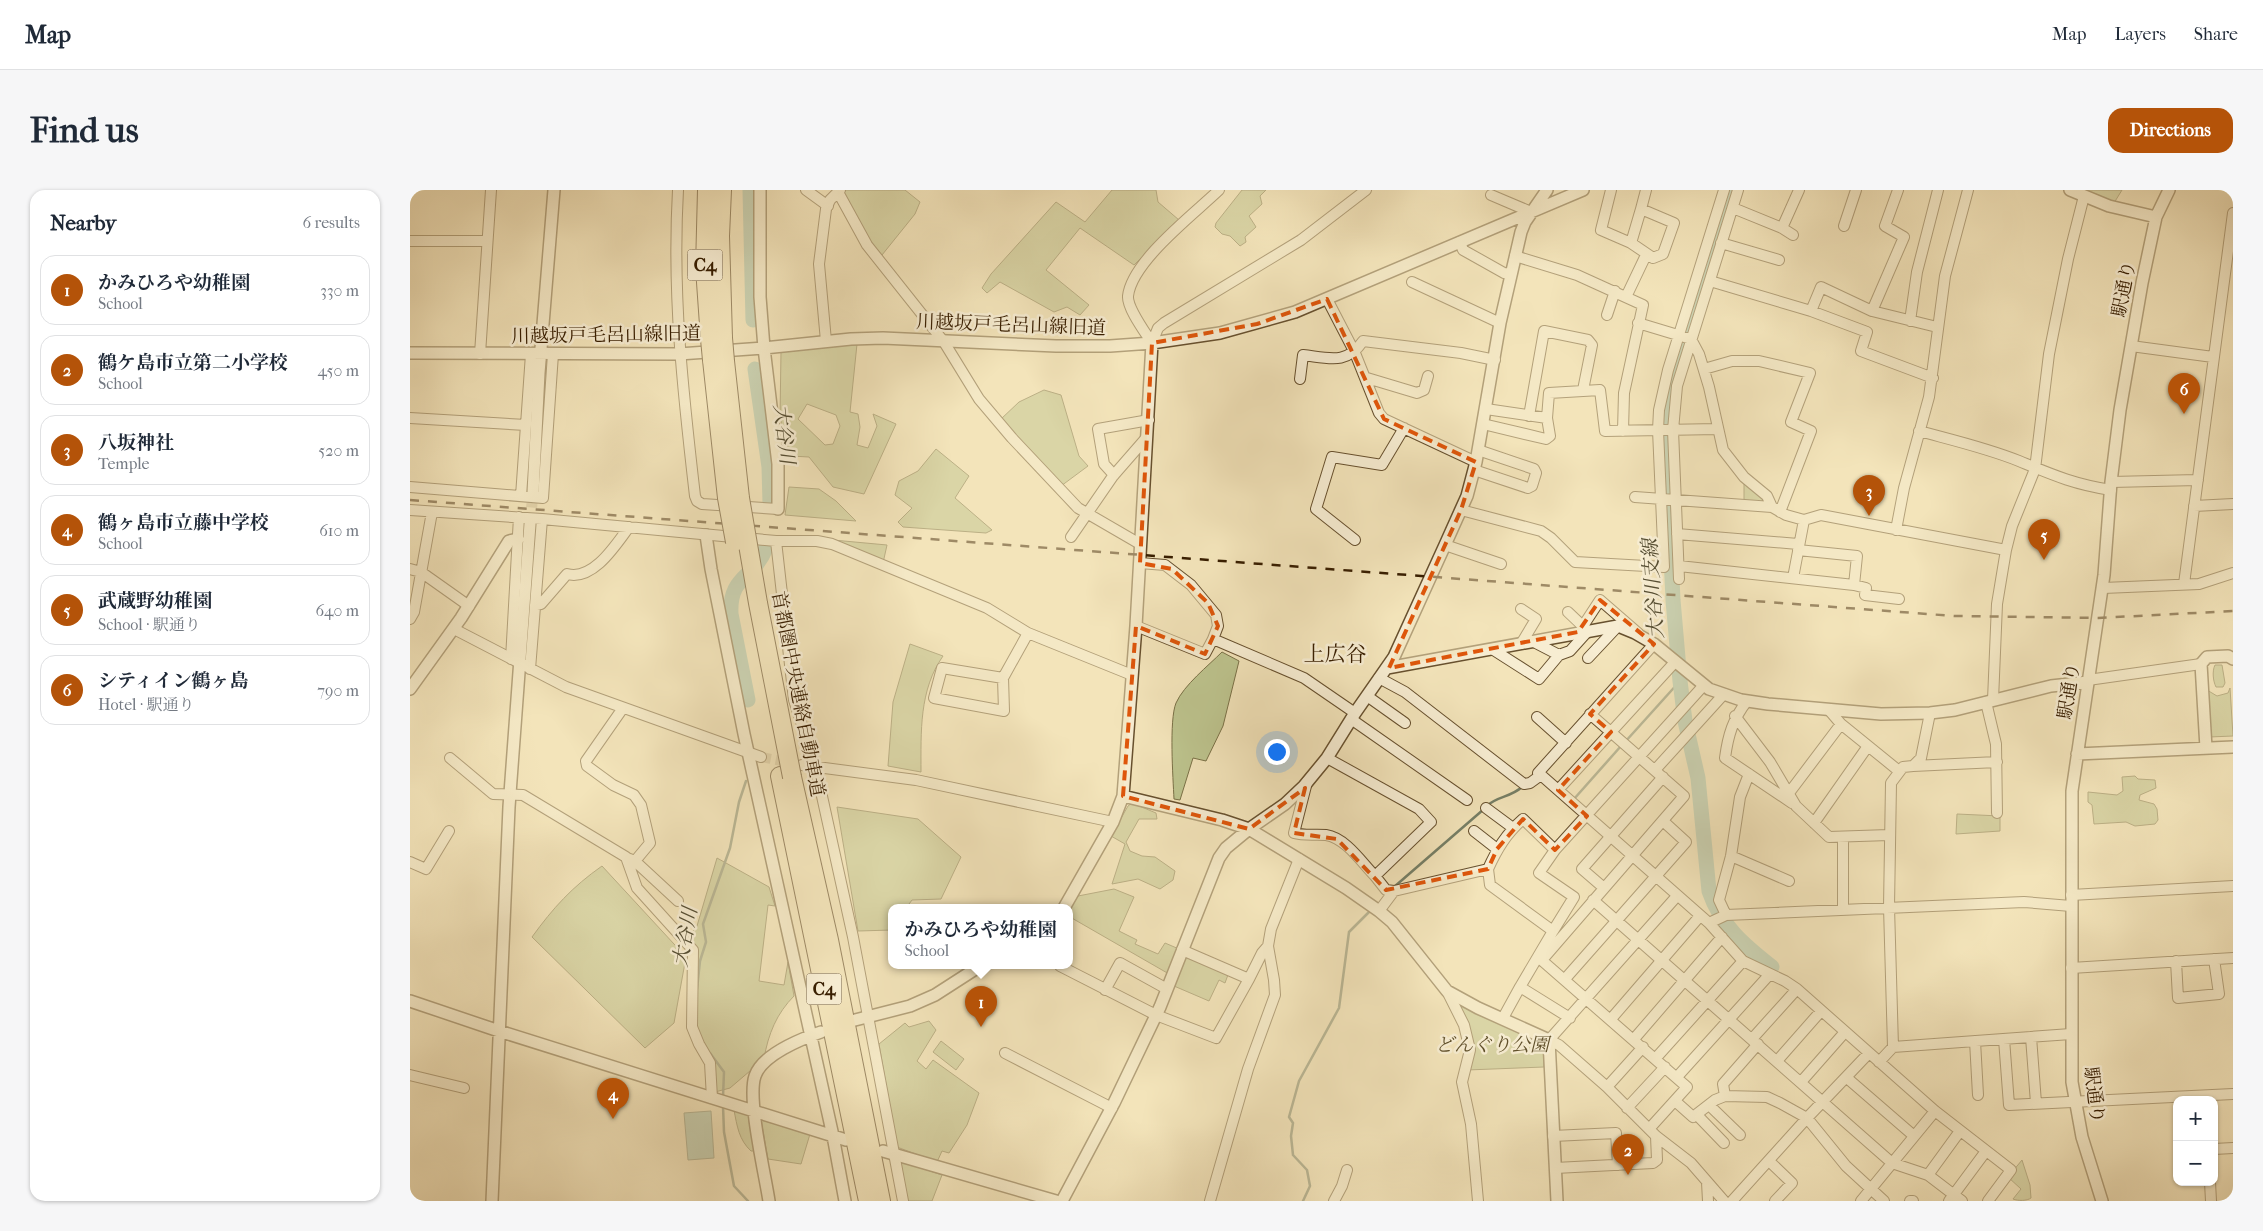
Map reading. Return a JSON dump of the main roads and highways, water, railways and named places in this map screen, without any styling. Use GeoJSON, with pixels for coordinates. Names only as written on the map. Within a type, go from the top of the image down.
{"type":"FeatureCollection","features":[{"type":"Feature","properties":{"kind":"highway","name":"首都圏中央連絡自動車道"},"geometry":{"type":"LineString","coordinates":[[707,190],[705,268],[718,360],[732,437],[734,498],[758,603],[791,773],[868,1201]]}},
{"type":"Feature","properties":{"kind":"highway","name":"首都圏中央連絡自動車道"},"geometry":{"type":"LineString","coordinates":[[716,339],[722,190]]}},
{"type":"Feature","properties":{"kind":"highway","name":"首都圏中央連絡自動車道"},"geometry":{"type":"LineString","coordinates":[[791,773],[829,940],[881,1201]]}},
{"type":"Feature","properties":{"kind":"waterway","name":"大谷川"},"geometry":{"type":"LineString","coordinates":[[750,190],[753,320]]}},
{"type":"Feature","properties":{"kind":"waterway","name":"大谷川支線"},"geometry":{"type":"LineString","coordinates":[[1731,190],[1672,379],[1665,425],[1673,600],[1680,681],[1685,721],[1698,778],[1709,891],[1720,915],[1734,934],[1772,967]]}},
{"type":"Feature","properties":{"kind":"waterway","name":"大谷川"},"geometry":{"type":"LineString","coordinates":[[755,369],[769,467],[770,503]]}},
{"type":"Feature","properties":{"kind":"waterway","name":"大谷川"},"geometry":{"type":"LineString","coordinates":[[748,700],[731,614],[731,601],[738,584],[755,566],[766,548]]}},
{"type":"Feature","properties":{"kind":"waterway"},"geometry":{"type":"LineString","coordinates":[[1625,742],[1680,681]]}},
{"type":"Feature","properties":{"kind":"waterway"},"geometry":{"type":"LineString","coordinates":[[1574,799],[1621,746]]}},
{"type":"Feature","properties":{"kind":"waterway","name":"大谷川"},"geometry":{"type":"LineString","coordinates":[[697,989],[700,961],[706,942],[703,924],[730,848],[739,802],[746,781]]}},
{"type":"Feature","properties":{"kind":"waterway"},"geometry":{"type":"LineString","coordinates":[[1488,805],[1522,787]]}},
{"type":"Feature","properties":{"kind":"waterway"},"geometry":{"type":"LineString","coordinates":[[1394,887],[1484,809]]}},
{"type":"Feature","properties":{"kind":"waterway"},"geometry":{"type":"LineString","coordinates":[[1303,1201],[1310,1186],[1307,1170],[1293,1155],[1291,1136],[1293,1123],[1289,1117],[1299,1081],[1339,1008],[1349,932],[1371,910]]}},
{"type":"Feature","properties":{"kind":"waterway","name":"大谷川"},"geometry":{"type":"LineString","coordinates":[[710,1053],[724,1072],[723,1097]]}},
{"type":"Feature","properties":{"kind":"waterway","name":"大谷川"},"geometry":{"type":"LineString","coordinates":[[723,1106],[724,1132],[734,1186],[748,1201]]}},
{"type":"Feature","properties":{"kind":"tunnel"},"geometry":{"type":"LineString","coordinates":[[530,524],[533,493]]}},
{"type":"Feature","properties":{"kind":"tunnel"},"geometry":{"type":"LineString","coordinates":[[761,757],[792,763]]}},
{"type":"Feature","properties":{"kind":"railway"},"geometry":{"type":"LineString","coordinates":[[410,500],[1954,616],[2098,618],[2233,611]]}},
{"type":"Feature","properties":{"kind":"place","name":"シティイン鶴ヶ島"},"geometry":{"type":"Point","coordinates":[2184,414]}},
{"type":"Feature","properties":{"kind":"place","name":"八坂神社"},"geometry":{"type":"Point","coordinates":[1869,516]}},
{"type":"Feature","properties":{"kind":"place","name":"武蔵野幼稚園"},"geometry":{"type":"Point","coordinates":[2044,560]}},
{"type":"Feature","properties":{"kind":"place","name":"かみひろや幼稚園"},"geometry":{"type":"Point","coordinates":[981,1027]}},
{"type":"Feature","properties":{"kind":"place","name":"鶴ヶ島市立藤中学校"},"geometry":{"type":"Point","coordinates":[613,1119]}},
{"type":"Feature","properties":{"kind":"place","name":"鶴ケ島市立第二小学校"},"geometry":{"type":"Point","coordinates":[1628,1175]}},
{"type":"Feature","properties":{"kind":"district","name":"上広谷"},"geometry":{"type":"Point","coordinates":[1335,654]}},
{"type":"Feature","properties":{"kind":"park label","name":"どんぐり公園"},"geometry":{"type":"Point","coordinates":[1492,1045]}}]}
